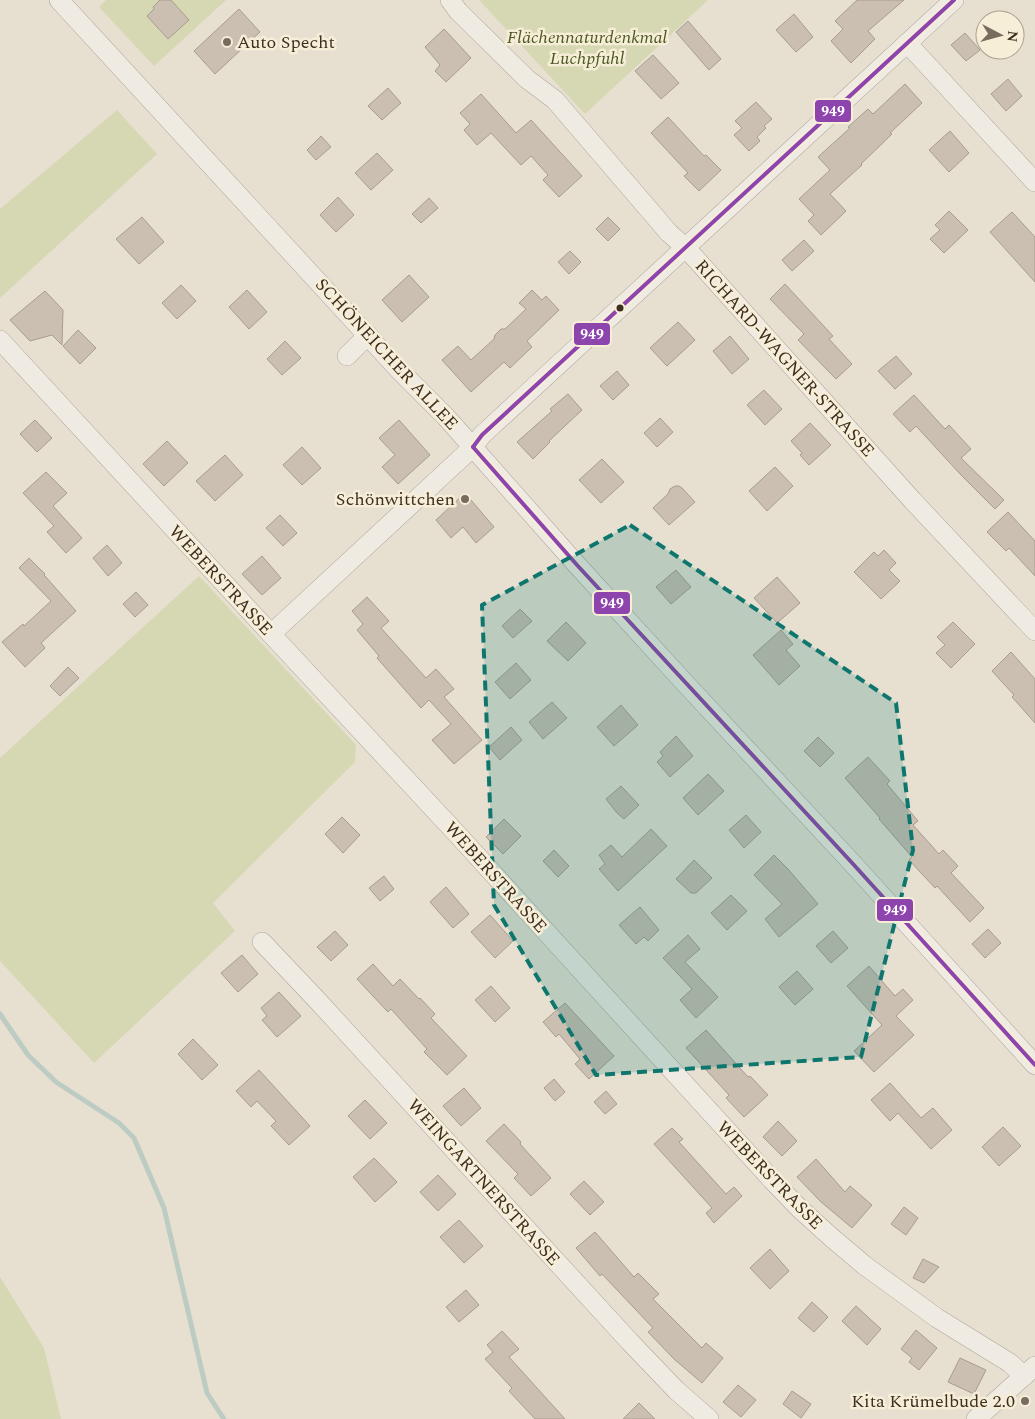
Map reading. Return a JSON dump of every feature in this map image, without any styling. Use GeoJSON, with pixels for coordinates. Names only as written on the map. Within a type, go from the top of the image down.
{"type":"FeatureCollection","features":[{"type":"Feature","properties":{"kind":"street","name":"SCHÖNEICHER ALLEE"},"geometry":{"type":"LineString","coordinates":[[59,0],[446,417],[706,707],[854,865],[1035,1065]]}},
{"type":"Feature","properties":{"kind":"street","name":"RICHARD-WAGNER-STRASSE"},"geometry":{"type":"LineString","coordinates":[[450,0],[527,79],[555,100],[669,233],[686,248],[913,501],[1033,626]]}},
{"type":"Feature","properties":{"kind":"street"},"geometry":{"type":"LineString","coordinates":[[271,634],[473,447],[482,435],[954,0]]}},
{"type":"Feature","properties":{"kind":"street"},"geometry":{"type":"LineString","coordinates":[[907,43],[1035,182]]}},
{"type":"Feature","properties":{"kind":"street"},"geometry":{"type":"LineString","coordinates":[[347,356],[368,335]]}},
{"type":"Feature","properties":{"kind":"street","name":"WEBERSTRASSE"},"geometry":{"type":"LineString","coordinates":[[0,340],[445,821],[800,1209],[831,1238],[893,1287],[1010,1363],[1030,1371]]}},
{"type":"Feature","properties":{"kind":"street","name":"WEINGARTNERSTRASSE"},"geometry":{"type":"LineString","coordinates":[[262,942],[630,1342],[676,1390],[708,1419]]}},
{"type":"Feature","properties":{"kind":"street"},"geometry":{"type":"LineString","coordinates":[[976,1419],[1030,1371]]}},
{"type":"Feature","properties":{"kind":"highlighted area"},"geometry":{"type":"Polygon","coordinates":[[[630,525],[896,703],[913,850],[861,1057],[596,1075],[494,905],[482,605],[630,525]]]}},
{"type":"Feature","properties":{"kind":"green space"},"geometry":{"type":"Polygon","coordinates":[[[106,0],[226,0],[154,66],[99,7],[106,0]]]}},
{"type":"Feature","properties":{"kind":"green space","name":"Flächennaturdenkmal Luchpfuhl"},"geometry":{"type":"Polygon","coordinates":[[[479,0],[708,0],[585,114],[479,0]]]}},
{"type":"Feature","properties":{"kind":"green space"},"geometry":{"type":"Polygon","coordinates":[[[117,110],[157,154],[0,298],[0,209],[117,110]]]}},
{"type":"Feature","properties":{"kind":"green space"},"geometry":{"type":"Polygon","coordinates":[[[199,576],[356,745],[355,762],[213,903],[235,931],[94,1063],[0,961],[0,758],[199,576]]]}},
{"type":"Feature","properties":{"kind":"green space"},"geometry":{"type":"Polygon","coordinates":[[[0,1277],[44,1348],[61,1419],[0,1419],[0,1277]]]}},
{"type":"Feature","properties":{"kind":"building"},"geometry":{"type":"Polygon","coordinates":[[[160,0],[171,0],[189,20],[168,39],[147,16],[160,0]]]}},
{"type":"Feature","properties":{"kind":"building"},"geometry":{"type":"Polygon","coordinates":[[[857,0],[904,0],[868,31],[875,39],[851,63],[831,41],[843,29],[835,21],[857,0]]]}},
{"type":"Feature","properties":{"kind":"building","name":"Auto Specht"},"geometry":{"type":"Polygon","coordinates":[[[239,9],[260,32],[215,74],[194,51],[239,9]]]}},
{"type":"Feature","properties":{"kind":"building"},"geometry":{"type":"Polygon","coordinates":[[[794,14],[813,37],[796,52],[776,30],[794,14]]]}},
{"type":"Feature","properties":{"kind":"building"},"geometry":{"type":"Polygon","coordinates":[[[688,21],[721,59],[709,70],[676,32],[688,21]]]}},
{"type":"Feature","properties":{"kind":"building"},"geometry":{"type":"Polygon","coordinates":[[[444,29],[471,58],[446,82],[435,71],[440,65],[425,47],[444,29]]]}},
{"type":"Feature","properties":{"kind":"building"},"geometry":{"type":"Polygon","coordinates":[[[965,33],[975,44],[975,54],[966,61],[951,45],[965,33]]]}},
{"type":"Feature","properties":{"kind":"building"},"geometry":{"type":"Polygon","coordinates":[[[653,55],[679,83],[661,99],[635,71],[653,55]]]}},
{"type":"Feature","properties":{"kind":"building"},"geometry":{"type":"Polygon","coordinates":[[[1008,79],[1022,96],[1006,111],[991,94],[1008,79]]]}},
{"type":"Feature","properties":{"kind":"building"},"geometry":{"type":"Polygon","coordinates":[[[905,84],[922,103],[890,133],[892,134],[862,165],[830,194],[846,211],[821,235],[808,221],[814,215],[799,199],[830,170],[818,157],[868,109],[873,114],[905,84]]]}},
{"type":"Feature","properties":{"kind":"building"},"geometry":{"type":"Polygon","coordinates":[[[388,88],[401,103],[382,120],[368,106],[388,88]]]}},
{"type":"Feature","properties":{"kind":"building"},"geometry":{"type":"Polygon","coordinates":[[[481,94],[516,133],[531,120],[582,176],[559,197],[543,180],[548,175],[531,156],[521,165],[491,133],[477,145],[464,130],[470,124],[460,113],[481,94]]]}},
{"type":"Feature","properties":{"kind":"building"},"geometry":{"type":"Polygon","coordinates":[[[756,102],[772,119],[764,126],[766,128],[757,137],[760,141],[749,151],[734,135],[742,128],[735,121],[756,102]]]}},
{"type":"Feature","properties":{"kind":"building"},"geometry":{"type":"Polygon","coordinates":[[[668,117],[704,156],[706,155],[721,170],[699,191],[684,176],[688,173],[651,133],[668,117]]]}},
{"type":"Feature","properties":{"kind":"building"},"geometry":{"type":"Polygon","coordinates":[[[950,131],[969,153],[949,172],[929,150],[950,131]]]}},
{"type":"Feature","properties":{"kind":"building"},"geometry":{"type":"Polygon","coordinates":[[[321,136],[331,147],[316,160],[307,150],[321,136]]]}},
{"type":"Feature","properties":{"kind":"building"},"geometry":{"type":"Polygon","coordinates":[[[377,153],[393,170],[371,190],[355,173],[377,153]]]}},
{"type":"Feature","properties":{"kind":"building"},"geometry":{"type":"Polygon","coordinates":[[[338,197],[354,215],[336,232],[320,215],[338,197]]]}},
{"type":"Feature","properties":{"kind":"building"},"geometry":{"type":"Polygon","coordinates":[[[429,198],[438,208],[421,223],[412,214],[429,198]]]}},
{"type":"Feature","properties":{"kind":"building"},"geometry":{"type":"Polygon","coordinates":[[[949,211],[968,230],[944,253],[930,239],[940,230],[935,225],[949,211]]]}},
{"type":"Feature","properties":{"kind":"building"},"geometry":{"type":"Polygon","coordinates":[[[1012,212],[1035,237],[1035,282],[990,232],[1012,212]]]}},
{"type":"Feature","properties":{"kind":"building"},"geometry":{"type":"Polygon","coordinates":[[[142,217],[164,242],[139,264],[116,239],[142,217]]]}},
{"type":"Feature","properties":{"kind":"building"},"geometry":{"type":"Polygon","coordinates":[[[608,217],[620,229],[608,241],[596,229],[608,217]]]}},
{"type":"Feature","properties":{"kind":"building"},"geometry":{"type":"Polygon","coordinates":[[[804,240],[814,251],[792,271],[782,260],[804,240]]]}},
{"type":"Feature","properties":{"kind":"building"},"geometry":{"type":"Polygon","coordinates":[[[570,251],[581,262],[569,274],[558,262],[570,251]]]}},
{"type":"Feature","properties":{"kind":"building"},"geometry":{"type":"Polygon","coordinates":[[[409,275],[429,297],[402,322],[382,300],[409,275]]]}},
{"type":"Feature","properties":{"kind":"building"},"geometry":{"type":"Polygon","coordinates":[[[785,284],[833,336],[829,339],[852,364],[836,379],[798,340],[804,334],[770,299],[785,284]]]}},
{"type":"Feature","properties":{"kind":"building"},"geometry":{"type":"Polygon","coordinates":[[[181,285],[196,301],[177,319],[162,303],[181,285]]]}},
{"type":"Feature","properties":{"kind":"building"},"geometry":{"type":"Polygon","coordinates":[[[247,290],[267,312],[249,329],[229,307],[247,290]]]}},
{"type":"Feature","properties":{"kind":"building"},"geometry":{"type":"Polygon","coordinates":[[[532,290],[542,300],[546,296],[559,310],[527,341],[532,347],[510,368],[504,362],[471,392],[442,360],[458,346],[471,360],[494,339],[501,329],[505,329],[526,309],[519,303],[532,290]]]}},
{"type":"Feature","properties":{"kind":"building"},"geometry":{"type":"Polygon","coordinates":[[[45,291],[63,310],[62,345],[52,335],[30,341],[10,320],[45,291]]]}},
{"type":"Feature","properties":{"kind":"building"},"geometry":{"type":"Polygon","coordinates":[[[678,322],[695,340],[667,366],[650,348],[678,322]]]}},
{"type":"Feature","properties":{"kind":"building"},"geometry":{"type":"Polygon","coordinates":[[[78,330],[96,348],[80,364],[63,346],[78,330]]]}},
{"type":"Feature","properties":{"kind":"building"},"geometry":{"type":"Polygon","coordinates":[[[730,336],[749,359],[732,374],[713,351],[730,336]]]}},
{"type":"Feature","properties":{"kind":"building"},"geometry":{"type":"Polygon","coordinates":[[[285,341],[301,358],[282,375],[267,359],[285,341]]]}},
{"type":"Feature","properties":{"kind":"building"},"geometry":{"type":"Polygon","coordinates":[[[896,356],[912,374],[895,389],[878,371],[896,356]]]}},
{"type":"Feature","properties":{"kind":"building"},"geometry":{"type":"Polygon","coordinates":[[[617,371],[629,385],[613,400],[600,386],[617,371]]]}},
{"type":"Feature","properties":{"kind":"building"},"geometry":{"type":"Polygon","coordinates":[[[764,390],[782,409],[765,425],[747,405],[764,390]]]}},
{"type":"Feature","properties":{"kind":"building"},"geometry":{"type":"Polygon","coordinates":[[[568,394],[582,410],[533,459],[517,442],[568,394]]]}},
{"type":"Feature","properties":{"kind":"building"},"geometry":{"type":"Polygon","coordinates":[[[914,395],[945,429],[949,425],[971,449],[961,458],[1004,500],[995,509],[916,426],[910,432],[893,414],[914,395]]]}},
{"type":"Feature","properties":{"kind":"building"},"geometry":{"type":"Polygon","coordinates":[[[660,418],[673,432],[657,447],[644,433],[660,418]]]}},
{"type":"Feature","properties":{"kind":"building"},"geometry":{"type":"Polygon","coordinates":[[[35,420],[52,438],[37,452],[20,434],[35,420]]]}},
{"type":"Feature","properties":{"kind":"building"},"geometry":{"type":"Polygon","coordinates":[[[399,420],[430,455],[398,484],[382,467],[395,455],[379,438],[399,420]]]}},
{"type":"Feature","properties":{"kind":"building"},"geometry":{"type":"Polygon","coordinates":[[[810,423],[831,445],[809,465],[800,455],[802,453],[791,441],[810,423]]]}},
{"type":"Feature","properties":{"kind":"building"},"geometry":{"type":"Polygon","coordinates":[[[167,441],[188,463],[164,486],[143,464],[167,441]]]}},
{"type":"Feature","properties":{"kind":"building"},"geometry":{"type":"Polygon","coordinates":[[[302,447],[321,468],[302,485],[283,465],[302,447]]]}},
{"type":"Feature","properties":{"kind":"building"},"geometry":{"type":"Polygon","coordinates":[[[225,455],[243,475],[215,501],[196,481],[225,455]]]}},
{"type":"Feature","properties":{"kind":"building"},"geometry":{"type":"Polygon","coordinates":[[[602,459],[624,482],[601,503],[579,480],[602,459]]]}},
{"type":"Feature","properties":{"kind":"building"},"geometry":{"type":"Polygon","coordinates":[[[775,467],[793,486],[767,511],[749,491],[775,467]]]}},
{"type":"Feature","properties":{"kind":"building"},"geometry":{"type":"Polygon","coordinates":[[[46,472],[67,493],[53,506],[82,538],[66,553],[47,532],[54,526],[23,493],[46,472]]]}},
{"type":"Feature","properties":{"kind":"building"},"geometry":{"type":"Polygon","coordinates":[[[675,486],[682,488],[695,502],[669,525],[653,508],[675,486]]]}},
{"type":"Feature","properties":{"kind":"building"},"geometry":{"type":"Polygon","coordinates":[[[465,493],[494,527],[476,543],[463,527],[451,538],[436,520],[465,493]]]}},
{"type":"Feature","properties":{"kind":"building"},"geometry":{"type":"Polygon","coordinates":[[[1008,512],[1035,541],[1035,576],[1009,548],[1006,551],[987,532],[1008,512]]]}},
{"type":"Feature","properties":{"kind":"building"},"geometry":{"type":"Polygon","coordinates":[[[280,515],[297,533],[283,546],[266,528],[280,515]]]}},
{"type":"Feature","properties":{"kind":"building"},"geometry":{"type":"Polygon","coordinates":[[[107,545],[122,563],[108,576],[93,558],[107,545]]]}},
{"type":"Feature","properties":{"kind":"building"},"geometry":{"type":"Polygon","coordinates":[[[884,550],[896,563],[889,570],[900,581],[881,599],[854,572],[874,552],[878,556],[884,550]]]}},
{"type":"Feature","properties":{"kind":"building"},"geometry":{"type":"Polygon","coordinates":[[[262,556],[281,578],[262,595],[242,574],[262,556]]]}},
{"type":"Feature","properties":{"kind":"building"},"geometry":{"type":"Polygon","coordinates":[[[29,558],[76,611],[41,643],[45,648],[25,667],[2,642],[23,624],[24,626],[51,601],[19,568],[29,558]]]}},
{"type":"Feature","properties":{"kind":"building"},"geometry":{"type":"Polygon","coordinates":[[[676,570],[691,587],[671,604],[656,587],[676,570]]]}},
{"type":"Feature","properties":{"kind":"building"},"geometry":{"type":"Polygon","coordinates":[[[777,577],[800,603],[777,623],[754,598],[777,577]]]}},
{"type":"Feature","properties":{"kind":"building"},"geometry":{"type":"Polygon","coordinates":[[[136,592],[148,605],[135,617],[123,604],[136,592]]]}},
{"type":"Feature","properties":{"kind":"building"},"geometry":{"type":"Polygon","coordinates":[[[367,597],[389,621],[381,628],[426,678],[436,669],[454,689],[444,697],[482,740],[454,764],[432,740],[451,724],[429,700],[421,708],[377,658],[379,656],[357,630],[363,624],[352,611],[367,597]]]}},
{"type":"Feature","properties":{"kind":"building"},"geometry":{"type":"Polygon","coordinates":[[[520,609],[532,621],[513,638],[502,626],[520,609]]]}},
{"type":"Feature","properties":{"kind":"building"},"geometry":{"type":"Polygon","coordinates":[[[566,622],[586,643],[568,661],[547,641],[566,622]]]}},
{"type":"Feature","properties":{"kind":"building"},"geometry":{"type":"Polygon","coordinates":[[[953,622],[975,644],[951,668],[936,653],[945,645],[937,637],[953,622]]]}},
{"type":"Feature","properties":{"kind":"building"},"geometry":{"type":"Polygon","coordinates":[[[781,630],[793,644],[786,650],[800,666],[779,685],[753,655],[781,630]]]}},
{"type":"Feature","properties":{"kind":"building"},"geometry":{"type":"Polygon","coordinates":[[[1011,652],[1035,679],[1035,723],[1012,697],[1014,695],[992,671],[1011,652]]]}},
{"type":"Feature","properties":{"kind":"building"},"geometry":{"type":"Polygon","coordinates":[[[516,663],[531,680],[510,699],[495,682],[516,663]]]}},
{"type":"Feature","properties":{"kind":"building"},"geometry":{"type":"Polygon","coordinates":[[[68,667],[79,678],[60,696],[50,686],[68,667]]]}},
{"type":"Feature","properties":{"kind":"building"},"geometry":{"type":"Polygon","coordinates":[[[552,702],[567,718],[543,739],[529,722],[552,702]]]}},
{"type":"Feature","properties":{"kind":"building"},"geometry":{"type":"Polygon","coordinates":[[[621,705],[638,725],[614,746],[597,727],[621,705]]]}},
{"type":"Feature","properties":{"kind":"building"},"geometry":{"type":"Polygon","coordinates":[[[511,727],[522,740],[500,760],[489,747],[511,727]]]}},
{"type":"Feature","properties":{"kind":"building"},"geometry":{"type":"Polygon","coordinates":[[[676,736],[693,756],[670,777],[657,762],[663,756],[660,752],[676,736]]]}},
{"type":"Feature","properties":{"kind":"building"},"geometry":{"type":"Polygon","coordinates":[[[818,737],[834,753],[820,767],[804,751],[818,737]]]}},
{"type":"Feature","properties":{"kind":"building"},"geometry":{"type":"Polygon","coordinates":[[[868,757],[890,781],[887,784],[918,821],[913,825],[939,854],[943,850],[958,866],[951,873],[984,908],[970,922],[937,886],[935,888],[909,860],[912,857],[845,778],[868,757]]]}},
{"type":"Feature","properties":{"kind":"building"},"geometry":{"type":"Polygon","coordinates":[[[708,774],[724,791],[698,815],[683,798],[708,774]]]}},
{"type":"Feature","properties":{"kind":"building"},"geometry":{"type":"Polygon","coordinates":[[[621,786],[639,805],[624,819],[606,799],[621,786]]]}},
{"type":"Feature","properties":{"kind":"building"},"geometry":{"type":"Polygon","coordinates":[[[746,815],[761,832],[744,848],[729,830],[746,815]]]}},
{"type":"Feature","properties":{"kind":"building"},"geometry":{"type":"Polygon","coordinates":[[[342,817],[360,835],[343,853],[325,834],[342,817]]]}},
{"type":"Feature","properties":{"kind":"building"},"geometry":{"type":"Polygon","coordinates":[[[504,819],[521,836],[503,854],[486,837],[504,819]]]}},
{"type":"Feature","properties":{"kind":"building"},"geometry":{"type":"Polygon","coordinates":[[[651,829],[667,846],[618,891],[599,869],[605,864],[599,855],[611,845],[622,857],[651,829]]]}},
{"type":"Feature","properties":{"kind":"building"},"geometry":{"type":"Polygon","coordinates":[[[554,850],[569,866],[558,877],[543,861],[554,850]]]}},
{"type":"Feature","properties":{"kind":"building"},"geometry":{"type":"Polygon","coordinates":[[[774,855],[818,904],[779,937],[765,919],[782,904],[754,875],[774,855]]]}},
{"type":"Feature","properties":{"kind":"building"},"geometry":{"type":"Polygon","coordinates":[[[694,860],[712,878],[696,893],[691,893],[676,879],[694,860]]]}},
{"type":"Feature","properties":{"kind":"building"},"geometry":{"type":"Polygon","coordinates":[[[384,876],[394,889],[380,901],[369,888],[384,876]]]}},
{"type":"Feature","properties":{"kind":"building"},"geometry":{"type":"Polygon","coordinates":[[[446,887],[469,914],[453,928],[430,902],[446,887]]]}},
{"type":"Feature","properties":{"kind":"building"},"geometry":{"type":"Polygon","coordinates":[[[731,895],[747,911],[727,930],[711,913],[731,895]]]}},
{"type":"Feature","properties":{"kind":"building"},"geometry":{"type":"Polygon","coordinates":[[[640,907],[659,930],[648,941],[644,937],[636,944],[619,925],[640,907]]]}},
{"type":"Feature","properties":{"kind":"building"},"geometry":{"type":"Polygon","coordinates":[[[490,915],[513,941],[495,958],[471,932],[490,915]]]}},
{"type":"Feature","properties":{"kind":"building"},"geometry":{"type":"Polygon","coordinates":[[[988,929],[1001,943],[985,958],[972,944],[988,929]]]}},
{"type":"Feature","properties":{"kind":"building"},"geometry":{"type":"Polygon","coordinates":[[[335,931],[348,945],[331,961],[317,947],[335,931]]]}},
{"type":"Feature","properties":{"kind":"building"},"geometry":{"type":"Polygon","coordinates":[[[833,931],[848,948],[831,963],[816,946],[833,931]]]}},
{"type":"Feature","properties":{"kind":"building"},"geometry":{"type":"Polygon","coordinates":[[[688,935],[700,949],[685,962],[718,997],[696,1018],[680,1000],[692,989],[663,958],[688,935]]]}},
{"type":"Feature","properties":{"kind":"building"},"geometry":{"type":"Polygon","coordinates":[[[242,955],[258,974],[238,992],[221,973],[242,955]]]}},
{"type":"Feature","properties":{"kind":"building"},"geometry":{"type":"Polygon","coordinates":[[[373,964],[393,986],[400,979],[420,998],[435,1014],[431,1018],[467,1056],[447,1075],[424,1052],[427,1049],[391,1009],[388,1012],[357,979],[373,964]]]}},
{"type":"Feature","properties":{"kind":"building"},"geometry":{"type":"Polygon","coordinates":[[[869,966],[895,996],[903,989],[913,1000],[896,1016],[914,1035],[874,1072],[854,1051],[882,1025],[847,986],[869,966]]]}},
{"type":"Feature","properties":{"kind":"building"},"geometry":{"type":"Polygon","coordinates":[[[797,971],[813,989],[795,1005],[779,987],[797,971]]]}},
{"type":"Feature","properties":{"kind":"building"},"geometry":{"type":"Polygon","coordinates":[[[491,986],[510,1008],[495,1022],[475,1000],[491,986]]]}},
{"type":"Feature","properties":{"kind":"building"},"geometry":{"type":"Polygon","coordinates":[[[279,992],[301,1016],[277,1037],[262,1020],[267,1016],[261,1008],[279,992]]]}},
{"type":"Feature","properties":{"kind":"building"},"geometry":{"type":"Polygon","coordinates":[[[565,1003],[614,1056],[589,1079],[575,1064],[580,1059],[559,1034],[556,1037],[543,1022],[565,1003]]]}},
{"type":"Feature","properties":{"kind":"building"},"geometry":{"type":"Polygon","coordinates":[[[706,1030],[748,1077],[750,1076],[768,1095],[744,1117],[726,1098],[729,1095],[686,1048],[706,1030]]]}},
{"type":"Feature","properties":{"kind":"building"},"geometry":{"type":"Polygon","coordinates":[[[193,1039],[218,1065],[202,1080],[178,1054],[193,1039]]]}},
{"type":"Feature","properties":{"kind":"building"},"geometry":{"type":"Polygon","coordinates":[[[259,1070],[310,1126],[289,1145],[271,1126],[276,1121],[257,1101],[251,1107],[236,1091],[259,1070]]]}},
{"type":"Feature","properties":{"kind":"building"},"geometry":{"type":"Polygon","coordinates":[[[554,1079],[565,1092],[555,1101],[544,1088],[554,1079]]]}},
{"type":"Feature","properties":{"kind":"building"},"geometry":{"type":"Polygon","coordinates":[[[890,1083],[921,1118],[933,1108],[952,1130],[931,1149],[898,1113],[890,1121],[871,1100],[890,1083]]]}},
{"type":"Feature","properties":{"kind":"building"},"geometry":{"type":"Polygon","coordinates":[[[464,1088],[481,1108],[461,1126],[443,1106],[464,1088]]]}},
{"type":"Feature","properties":{"kind":"building"},"geometry":{"type":"Polygon","coordinates":[[[606,1091],[617,1104],[605,1114],[594,1102],[606,1091]]]}},
{"type":"Feature","properties":{"kind":"building"},"geometry":{"type":"Polygon","coordinates":[[[365,1100],[387,1123],[370,1139],[348,1116],[365,1100]]]}},
{"type":"Feature","properties":{"kind":"building"},"geometry":{"type":"Polygon","coordinates":[[[778,1121],[797,1141],[782,1156],[763,1137],[778,1121]]]}},
{"type":"Feature","properties":{"kind":"building"},"geometry":{"type":"Polygon","coordinates":[[[504,1124],[551,1178],[531,1196],[514,1178],[518,1174],[486,1141],[504,1124]]]}},
{"type":"Feature","properties":{"kind":"building"},"geometry":{"type":"Polygon","coordinates":[[[1003,1127],[1021,1146],[999,1166],[982,1147],[1003,1127]]]}},
{"type":"Feature","properties":{"kind":"building"},"geometry":{"type":"Polygon","coordinates":[[[672,1128],[683,1139],[679,1142],[726,1194],[734,1187],[742,1196],[714,1223],[706,1213],[712,1208],[654,1144],[672,1128]]]}},
{"type":"Feature","properties":{"kind":"building"},"geometry":{"type":"Polygon","coordinates":[[[374,1158],[397,1182],[375,1202],[353,1177],[374,1158]]]}},
{"type":"Feature","properties":{"kind":"building"},"geometry":{"type":"Polygon","coordinates":[[[816,1159],[845,1192],[850,1186],[872,1205],[852,1228],[820,1201],[797,1177],[816,1159]]]}},
{"type":"Feature","properties":{"kind":"building"},"geometry":{"type":"Polygon","coordinates":[[[438,1175],[456,1194],[438,1211],[420,1192],[438,1175]]]}},
{"type":"Feature","properties":{"kind":"building"},"geometry":{"type":"Polygon","coordinates":[[[584,1181],[604,1202],[590,1215],[570,1194],[584,1181]]]}},
{"type":"Feature","properties":{"kind":"building"},"geometry":{"type":"Polygon","coordinates":[[[904,1207],[918,1218],[906,1235],[891,1224],[904,1207]]]}},
{"type":"Feature","properties":{"kind":"building"},"geometry":{"type":"Polygon","coordinates":[[[459,1220],[483,1246],[464,1263],[440,1237],[459,1220]]]}},
{"type":"Feature","properties":{"kind":"building"},"geometry":{"type":"Polygon","coordinates":[[[595,1232],[634,1277],[638,1273],[659,1294],[653,1299],[702,1348],[706,1343],[723,1358],[702,1383],[674,1359],[648,1332],[653,1328],[602,1274],[600,1276],[576,1248],[595,1232]]]}},
{"type":"Feature","properties":{"kind":"building"},"geometry":{"type":"Polygon","coordinates":[[[770,1249],[789,1271],[770,1289],[750,1268],[770,1249]]]}},
{"type":"Feature","properties":{"kind":"building"},"geometry":{"type":"Polygon","coordinates":[[[923,1259],[939,1267],[924,1283],[913,1278],[923,1259]]]}},
{"type":"Feature","properties":{"kind":"building"},"geometry":{"type":"Polygon","coordinates":[[[466,1290],[479,1305],[459,1322],[446,1307],[466,1290]]]}},
{"type":"Feature","properties":{"kind":"building"},"geometry":{"type":"Polygon","coordinates":[[[812,1302],[828,1317],[814,1332],[798,1318],[812,1302]]]}},
{"type":"Feature","properties":{"kind":"building"},"geometry":{"type":"Polygon","coordinates":[[[856,1306],[881,1329],[867,1345],[842,1321],[856,1306]]]}},
{"type":"Feature","properties":{"kind":"building"},"geometry":{"type":"Polygon","coordinates":[[[916,1330],[937,1348],[919,1370],[909,1362],[912,1358],[901,1349],[916,1330]]]}},
{"type":"Feature","properties":{"kind":"building"},"geometry":{"type":"Polygon","coordinates":[[[502,1331],[519,1349],[509,1357],[565,1419],[535,1419],[509,1391],[512,1388],[485,1359],[493,1352],[487,1345],[502,1331]]]}},
{"type":"Feature","properties":{"kind":"building"},"geometry":{"type":"Polygon","coordinates":[[[960,1358],[986,1370],[974,1394],[948,1382],[960,1358]]]}},
{"type":"Feature","properties":{"kind":"building"},"geometry":{"type":"Polygon","coordinates":[[[738,1385],[756,1400],[741,1417],[723,1402],[738,1385]]]}},
{"type":"Feature","properties":{"kind":"building"},"geometry":{"type":"Polygon","coordinates":[[[792,1391],[811,1404],[801,1418],[783,1404],[792,1391]]]}},
{"type":"Feature","properties":{"kind":"building"},"geometry":{"type":"Polygon","coordinates":[[[639,1403],[655,1419],[623,1419],[639,1403]]]}},
{"type":"Feature","properties":{"kind":"waterway"},"geometry":{"type":"LineString","coordinates":[[0,1014],[28,1055],[56,1082],[119,1123],[134,1138],[164,1208],[207,1393],[224,1419]]}},
{"type":"Feature","properties":{"kind":"transit line","name":"949"},"geometry":{"type":"LineString","coordinates":[[473,447],[482,435],[954,0]]}},
{"type":"Feature","properties":{"kind":"transit line","name":"949"},"geometry":{"type":"LineString","coordinates":[[473,447],[577,565],[854,865],[1035,1065]]}},
{"type":"Feature","properties":{"kind":"place","name":"Auto Specht"},"geometry":{"type":"Point","coordinates":[227,42]}},
{"type":"Feature","properties":{"kind":"place","name":"Schönwittchen"},"geometry":{"type":"Point","coordinates":[465,499]}},
{"type":"Feature","properties":{"kind":"place","name":"Kita Krümelbude 2.0"},"geometry":{"type":"Point","coordinates":[1025,1401]}}]}
